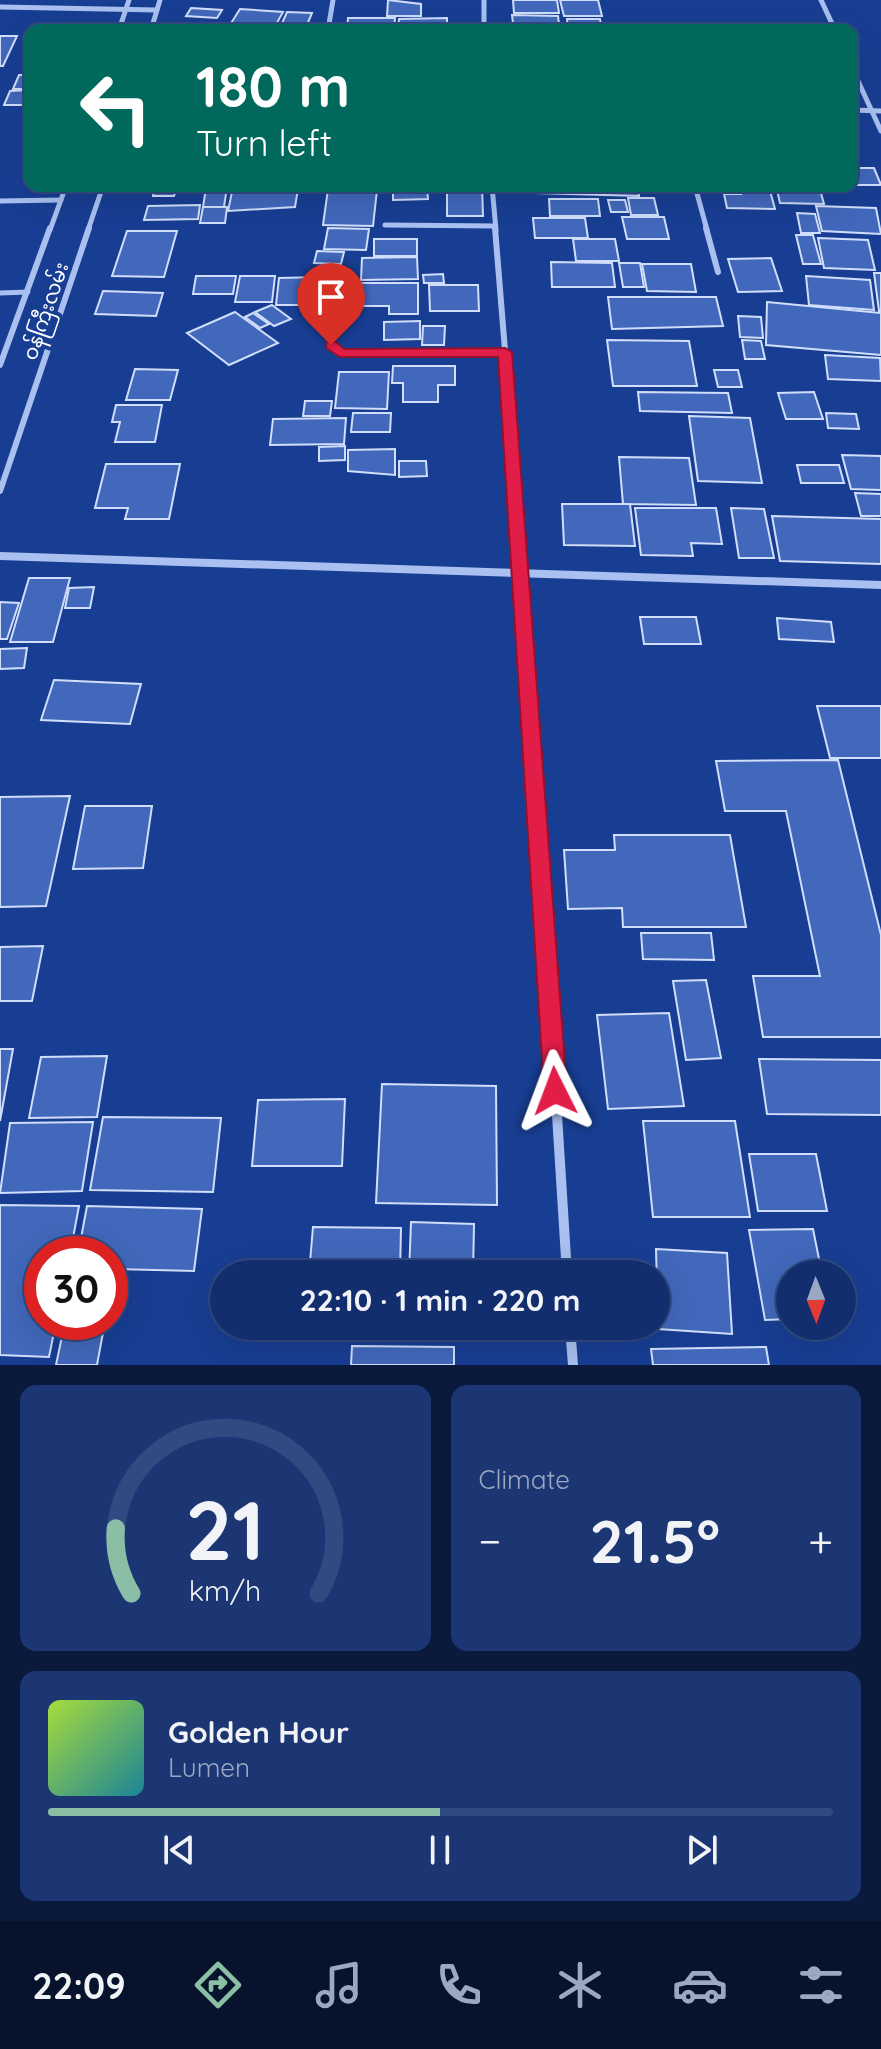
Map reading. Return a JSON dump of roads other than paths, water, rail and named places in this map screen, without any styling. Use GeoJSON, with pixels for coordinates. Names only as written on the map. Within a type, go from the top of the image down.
{"type":"FeatureCollection","features":[{"type":"Feature","properties":{"kind":"street"},"geometry":{"type":"LineString","coordinates":[[121,24],[129,0]]}},
{"type":"Feature","properties":{"kind":"street"},"geometry":{"type":"LineString","coordinates":[[153,24],[160,0]]}},
{"type":"Feature","properties":{"kind":"street"},"geometry":{"type":"LineString","coordinates":[[329,24],[333,0]]}},
{"type":"Feature","properties":{"kind":"street"},"geometry":{"type":"LineString","coordinates":[[484,0],[484,24]]}},
{"type":"Feature","properties":{"kind":"street"},"geometry":{"type":"LineString","coordinates":[[821,0],[832,24]]}},
{"type":"Feature","properties":{"kind":"street"},"geometry":{"type":"LineString","coordinates":[[0,7],[157,10]]}},
{"type":"Feature","properties":{"kind":"street"},"geometry":{"type":"LineString","coordinates":[[858,81],[881,131]]}},
{"type":"Feature","properties":{"kind":"street"},"geometry":{"type":"LineString","coordinates":[[858,110],[881,111]]}},
{"type":"Feature","properties":{"kind":"street","name":"ဝန်ကြီးလမ်း"},"geometry":{"type":"LineString","coordinates":[[0,365],[64,192]]}},
{"type":"Feature","properties":{"kind":"street","name":"ဝန်ကြီးလမ်း"},"geometry":{"type":"LineString","coordinates":[[0,491],[101,192]]}},
{"type":"Feature","properties":{"kind":"street"},"geometry":{"type":"LineString","coordinates":[[492,192],[523,571],[566,1260]]}},
{"type":"Feature","properties":{"kind":"street"},"geometry":{"type":"LineString","coordinates":[[697,192],[718,272]]}},
{"type":"Feature","properties":{"kind":"street"},"geometry":{"type":"LineString","coordinates":[[0,201],[61,200]]}},
{"type":"Feature","properties":{"kind":"street"},"geometry":{"type":"LineString","coordinates":[[385,225],[495,226]]}},
{"type":"Feature","properties":{"kind":"street"},"geometry":{"type":"LineString","coordinates":[[0,556],[881,585]]}},
{"type":"Feature","properties":{"kind":"street"},"geometry":{"type":"LineString","coordinates":[[571,1340],[573,1365]]}},
{"type":"Feature","properties":{"kind":"lane"},"geometry":{"type":"LineString","coordinates":[[0,293],[28,292]]}},
{"type":"Feature","properties":{"kind":"lane"},"geometry":{"type":"LineString","coordinates":[[331,317],[331,345],[340,353],[505,352]]}}]}
